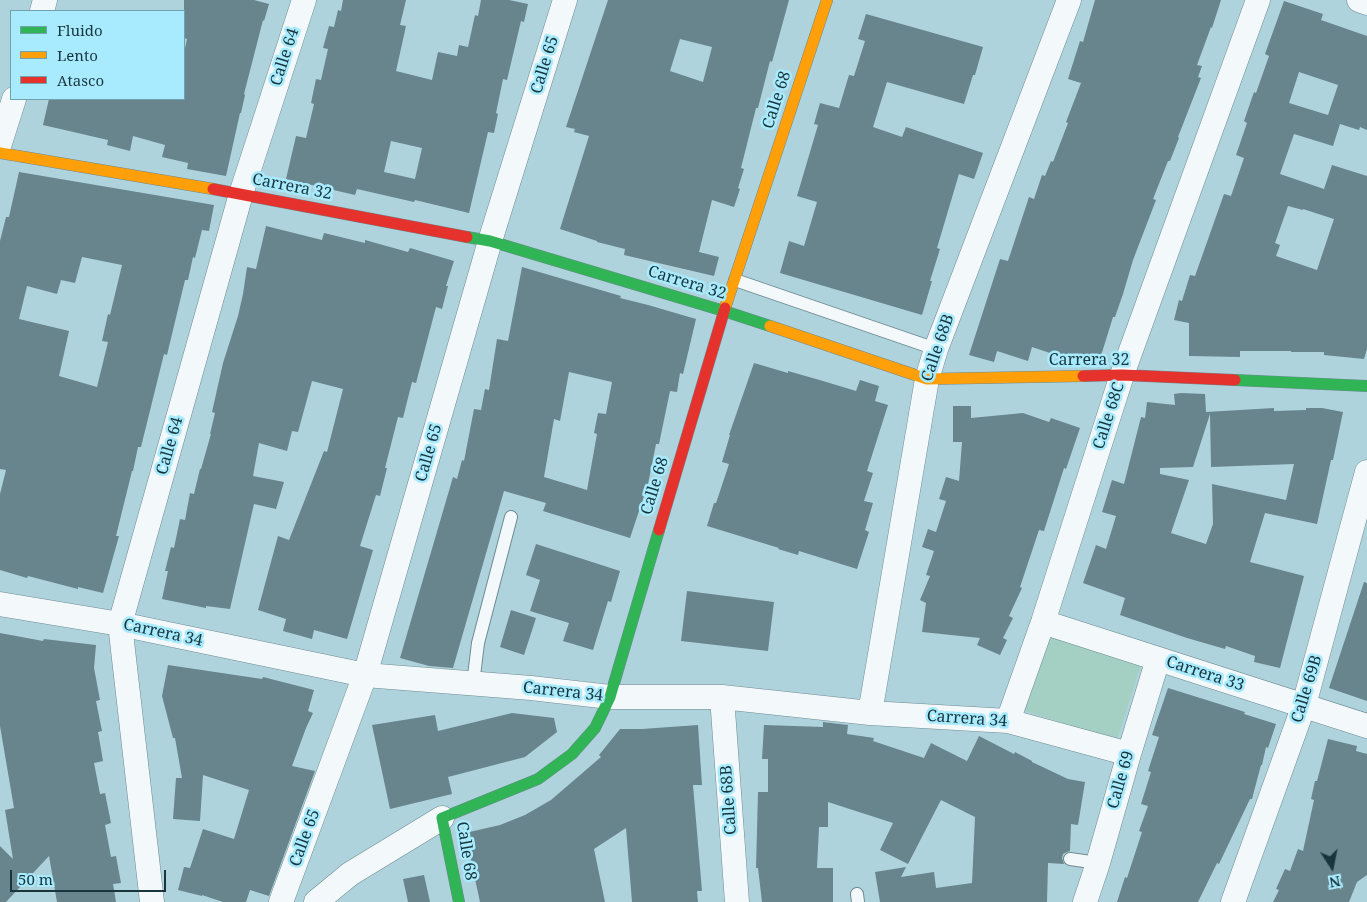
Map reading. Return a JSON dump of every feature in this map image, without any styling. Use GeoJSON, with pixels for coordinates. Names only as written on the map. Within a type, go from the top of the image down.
{"type":"FeatureCollection","features":[{"type":"Feature","properties":{"kind":"street","name":"Calle 64"},"geometry":{"type":"LineString","coordinates":[[152,902],[120,624],[241,194],[304,0]]}},
{"type":"Feature","properties":{"kind":"street","name":"Calle 65"},"geometry":{"type":"LineString","coordinates":[[281,902],[365,675],[490,242],[565,0]]}},
{"type":"Feature","properties":{"kind":"street","name":"Calle 68"},"geometry":{"type":"LineString","coordinates":[[459,902],[442,818],[538,779],[572,754],[595,728],[610,697],[724,311],[826,0]]}},
{"type":"Feature","properties":{"kind":"street","name":"Calle 68B"},"geometry":{"type":"LineString","coordinates":[[870,713],[926,379],[1069,0]]}},
{"type":"Feature","properties":{"kind":"street","name":"Calle 68C"},"geometry":{"type":"LineString","coordinates":[[1008,721],[1044,622],[1122,376],[1258,0]]}},
{"type":"Feature","properties":{"kind":"street"},"geometry":{"type":"LineString","coordinates":[[1359,0],[1367,3]]}},
{"type":"Feature","properties":{"kind":"street"},"geometry":{"type":"LineString","coordinates":[[0,143],[14,100]]}},
{"type":"Feature","properties":{"kind":"street","name":"Carrera 32"},"geometry":{"type":"LineString","coordinates":[[0,153],[241,194],[490,242],[724,311],[926,379],[1122,376],[1367,386]]}},
{"type":"Feature","properties":{"kind":"street","name":"Calle 69B"},"geometry":{"type":"LineString","coordinates":[[1233,902],[1304,705],[1367,472]]}},
{"type":"Feature","properties":{"kind":"street","name":"Carrera 34"},"geometry":{"type":"LineString","coordinates":[[0,604],[120,624],[365,675],[531,688],[610,697],[722,697],[870,713],[1008,721],[1128,754]]}},
{"type":"Feature","properties":{"kind":"street","name":"Carrera 33"},"geometry":{"type":"LineString","coordinates":[[1044,622],[1367,726]]}},
{"type":"Feature","properties":{"kind":"street","name":"Calle 69"},"geometry":{"type":"LineString","coordinates":[[1085,902],[1158,659]]}},
{"type":"Feature","properties":{"kind":"street","name":"Calle 68B"},"geometry":{"type":"LineString","coordinates":[[722,697],[737,902]]}},
{"type":"Feature","properties":{"kind":"street"},"geometry":{"type":"LineString","coordinates":[[316,902],[350,874],[442,818]]}},
{"type":"Feature","properties":{"kind":"lane"},"geometry":{"type":"LineString","coordinates":[[735,280],[936,349]]}},
{"type":"Feature","properties":{"kind":"lane"},"geometry":{"type":"LineString","coordinates":[[473,684],[478,643],[511,517]]}},
{"type":"Feature","properties":{"kind":"lane"},"geometry":{"type":"LineString","coordinates":[[1070,859],[1098,863]]}},
{"type":"Feature","properties":{"kind":"green space"},"geometry":{"type":"Polygon","coordinates":[[[1048,632],[1143,659],[1117,740],[1019,709],[1048,632]]]}},
{"type":"Feature","properties":{"kind":"building"},"geometry":{"type":"Polygon","coordinates":[[[184,0],[254,0],[269,4],[244,94],[226,176],[187,169],[188,163],[162,157],[165,145],[133,136],[130,151],[107,145],[108,140],[43,125],[49,100],[185,100],[185,48],[187,39],[185,38],[184,0]]]}},
{"type":"Feature","properties":{"kind":"building"},"geometry":{"type":"Polygon","coordinates":[[[343,0],[406,0],[400,25],[406,26],[396,71],[432,80],[438,52],[457,56],[459,45],[468,47],[475,15],[478,16],[481,0],[509,0],[528,4],[524,22],[521,21],[507,80],[503,79],[494,133],[488,132],[469,213],[357,189],[355,195],[286,179],[296,136],[306,138],[314,104],[311,103],[316,79],[321,80],[328,49],[323,48],[329,26],[334,27],[338,10],[341,11],[343,0]],[[391,141],[384,172],[415,179],[422,148],[391,141]]]}},
{"type":"Feature","properties":{"kind":"building"},"geometry":{"type":"Polygon","coordinates":[[[608,0],[789,0],[758,108],[756,108],[741,168],[744,169],[738,188],[740,189],[734,207],[712,200],[699,252],[719,257],[714,276],[624,255],[625,249],[597,242],[560,229],[589,136],[574,132],[575,129],[566,127],[608,0]],[[680,39],[670,71],[703,82],[712,47],[680,39]]]}},
{"type":"Feature","properties":{"kind":"building"},"geometry":{"type":"Polygon","coordinates":[[[1095,0],[1221,0],[1197,65],[1202,66],[1198,77],[1201,78],[1170,161],[1168,161],[1153,199],[1156,200],[1133,260],[1100,359],[1063,355],[1062,357],[1032,347],[1028,361],[997,351],[994,362],[969,355],[1000,259],[1008,261],[1029,197],[1034,199],[1042,175],[1045,176],[1051,161],[1053,162],[1068,123],[1066,122],[1081,83],[1068,79],[1080,41],[1083,42],[1095,0]]]}},
{"type":"Feature","properties":{"kind":"building"},"geometry":{"type":"Polygon","coordinates":[[[1284,1],[1323,14],[1321,20],[1367,36],[1367,130],[1360,127],[1359,130],[1340,124],[1333,146],[1294,134],[1280,174],[1324,189],[1332,165],[1367,176],[1367,349],[1364,359],[1324,355],[1324,352],[1291,351],[1240,351],[1240,357],[1189,356],[1189,323],[1174,320],[1179,300],[1182,301],[1190,275],[1195,276],[1224,194],[1231,196],[1244,158],[1236,155],[1247,123],[1244,121],[1269,56],[1265,54],[1284,1]],[[1299,72],[1289,103],[1328,115],[1338,85],[1299,72]],[[1288,206],[1275,243],[1280,245],[1276,256],[1317,270],[1334,219],[1288,206]]]}},
{"type":"Feature","properties":{"kind":"building"},"geometry":{"type":"Polygon","coordinates":[[[866,14],[983,47],[964,104],[887,82],[873,127],[902,137],[906,127],[983,153],[974,179],[959,174],[937,248],[940,249],[922,315],[780,273],[789,241],[804,246],[817,202],[797,196],[818,125],[814,124],[820,103],[839,108],[849,75],[854,76],[865,41],[858,39],[866,14]]]}},
{"type":"Feature","properties":{"kind":"building"},"geometry":{"type":"Polygon","coordinates":[[[19,172],[214,205],[209,231],[202,230],[188,280],[185,280],[167,355],[164,354],[141,447],[138,447],[116,536],[119,536],[103,593],[78,587],[78,589],[28,576],[27,578],[0,570],[0,494],[6,470],[0,469],[0,241],[6,217],[9,217],[19,172]],[[82,257],[75,283],[61,280],[57,294],[27,286],[19,319],[69,331],[59,376],[97,387],[108,342],[102,341],[122,265],[82,257]]]}},
{"type":"Feature","properties":{"kind":"building"},"geometry":{"type":"Polygon","coordinates":[[[266,226],[322,240],[324,233],[365,243],[365,240],[408,252],[410,248],[454,261],[446,286],[448,286],[442,309],[436,307],[416,383],[412,382],[403,418],[398,417],[380,496],[376,495],[360,546],[373,550],[347,639],[314,630],[312,639],[283,631],[286,619],[258,610],[278,536],[289,540],[324,451],[327,452],[343,389],[312,381],[298,432],[292,431],[287,451],[259,443],[253,476],[284,482],[276,509],[254,504],[230,609],[206,606],[206,608],[162,599],[168,571],[165,571],[171,547],[174,548],[180,519],[185,520],[190,493],[194,494],[211,434],[215,413],[212,412],[223,363],[238,316],[247,267],[256,269],[266,226]]]}},
{"type":"Feature","properties":{"kind":"building"},"geometry":{"type":"Polygon","coordinates":[[[522,267],[621,296],[620,298],[696,319],[683,374],[680,373],[677,392],[670,391],[659,444],[656,444],[646,494],[630,538],[543,511],[546,503],[504,491],[453,668],[429,666],[400,658],[453,477],[457,479],[462,460],[464,461],[474,409],[481,410],[485,389],[489,390],[497,339],[508,341],[522,267]],[[569,372],[560,421],[554,419],[544,477],[587,490],[597,434],[594,433],[598,413],[606,414],[612,382],[569,372]]]}},
{"type":"Feature","properties":{"kind":"building"},"geometry":{"type":"Polygon","coordinates":[[[754,363],[856,391],[860,380],[879,386],[875,401],[888,405],[867,471],[873,473],[864,501],[873,503],[865,530],[869,532],[857,569],[799,551],[798,555],[707,526],[729,464],[722,462],[729,435],[754,363]]]}},
{"type":"Feature","properties":{"kind":"building"},"geometry":{"type":"Polygon","coordinates":[[[1174,394],[1205,394],[1206,412],[1274,408],[1274,411],[1322,408],[1343,412],[1317,524],[1265,513],[1250,562],[1304,576],[1280,668],[1254,662],[1255,656],[1226,646],[1225,649],[1187,638],[1120,615],[1125,598],[1083,583],[1096,545],[1106,549],[1116,516],[1102,512],[1112,480],[1124,484],[1141,417],[1145,418],[1147,402],[1175,405],[1174,394]],[[1210,414],[1193,467],[1160,468],[1160,474],[1189,480],[1171,533],[1206,544],[1213,524],[1212,484],[1286,500],[1294,464],[1211,467],[1210,414]]]}},
{"type":"Feature","properties":{"kind":"building"},"geometry":{"type":"Polygon","coordinates":[[[953,406],[971,406],[971,418],[1023,413],[1049,422],[1051,418],[1080,428],[1066,469],[1064,468],[1044,531],[1039,530],[1020,587],[1022,588],[1009,616],[1013,618],[1003,638],[1007,640],[1000,655],[977,645],[980,638],[922,632],[926,603],[920,600],[930,576],[926,575],[934,551],[922,547],[928,529],[936,532],[946,501],[939,499],[946,477],[959,481],[962,442],[953,442],[953,406]]]}},
{"type":"Feature","properties":{"kind":"building"},"geometry":{"type":"Polygon","coordinates":[[[536,544],[620,571],[611,602],[608,601],[593,650],[563,641],[569,623],[530,611],[540,580],[526,575],[536,544]]]}},
{"type":"Feature","properties":{"kind":"building"},"geometry":{"type":"Polygon","coordinates":[[[1364,582],[1367,583],[1367,701],[1329,688],[1364,582]]]}},
{"type":"Feature","properties":{"kind":"building"},"geometry":{"type":"Polygon","coordinates":[[[687,591],[774,602],[768,651],[681,641],[687,591]]]}},
{"type":"Feature","properties":{"kind":"building"},"geometry":{"type":"Polygon","coordinates":[[[511,610],[536,618],[524,655],[500,647],[511,610]]]}},
{"type":"Feature","properties":{"kind":"building"},"geometry":{"type":"Polygon","coordinates":[[[0,633],[43,641],[44,639],[96,645],[94,668],[100,700],[96,701],[102,731],[98,732],[103,761],[94,763],[100,794],[105,793],[111,823],[105,825],[111,857],[116,856],[121,883],[113,884],[116,902],[57,902],[49,856],[6,902],[0,902],[0,846],[13,859],[5,810],[14,808],[0,726],[0,633]]]}},
{"type":"Feature","properties":{"kind":"building"},"geometry":{"type":"Polygon","coordinates":[[[168,665],[262,679],[263,677],[314,690],[308,711],[313,713],[292,766],[315,771],[269,896],[250,890],[246,902],[223,902],[178,890],[184,867],[190,868],[203,829],[234,839],[249,790],[203,775],[200,821],[173,819],[176,778],[182,778],[175,738],[173,738],[162,696],[168,665]]]}},
{"type":"Feature","properties":{"kind":"building"},"geometry":{"type":"Polygon","coordinates":[[[1168,688],[1245,712],[1244,714],[1276,724],[1268,748],[1266,747],[1252,799],[1250,799],[1219,864],[1217,863],[1198,902],[1117,902],[1142,832],[1139,831],[1148,806],[1141,804],[1151,772],[1148,771],[1159,737],[1152,735],[1168,688]]]}},
{"type":"Feature","properties":{"kind":"building"},"geometry":{"type":"Polygon","coordinates":[[[512,713],[554,718],[557,732],[525,757],[448,777],[452,794],[390,809],[372,725],[435,715],[438,731],[512,713]]]}},
{"type":"Feature","properties":{"kind":"building"},"geometry":{"type":"Polygon","coordinates":[[[823,722],[848,725],[847,734],[874,738],[873,741],[924,758],[931,743],[967,761],[979,736],[1068,779],[1085,782],[1078,825],[1071,824],[1070,851],[1063,854],[1064,864],[1048,863],[1047,902],[880,902],[875,872],[906,867],[901,877],[934,872],[936,888],[972,883],[975,817],[941,800],[908,864],[880,850],[893,823],[828,802],[828,827],[819,827],[817,868],[833,868],[833,902],[762,902],[758,868],[756,868],[758,792],[768,792],[768,759],[762,759],[764,725],[823,727],[823,722]]]}},
{"type":"Feature","properties":{"kind":"building"},"geometry":{"type":"Polygon","coordinates":[[[698,725],[702,785],[693,785],[702,891],[697,891],[698,902],[632,902],[626,828],[594,849],[605,902],[480,902],[465,833],[500,825],[525,815],[551,800],[601,757],[599,755],[620,729],[698,725]]]}},
{"type":"Feature","properties":{"kind":"building"},"geometry":{"type":"Polygon","coordinates":[[[1328,739],[1357,746],[1356,751],[1367,754],[1367,875],[1357,882],[1349,902],[1273,902],[1279,890],[1276,889],[1285,869],[1290,871],[1298,849],[1303,851],[1314,800],[1311,799],[1315,781],[1317,781],[1328,739]]]}},
{"type":"Feature","properties":{"kind":"building"},"geometry":{"type":"Polygon","coordinates":[[[424,875],[430,902],[408,902],[403,879],[424,875]]]}},
{"type":"Feature","properties":{"kind":"traffic: fast"},"geometry":{"type":"LineString","coordinates":[[467,237],[490,241],[770,326]]}},
{"type":"Feature","properties":{"kind":"traffic: fast"},"geometry":{"type":"LineString","coordinates":[[1235,380],[1367,386]]}},
{"type":"Feature","properties":{"kind":"traffic: fast"},"geometry":{"type":"LineString","coordinates":[[459,902],[442,818],[538,779],[572,754],[595,728],[610,697],[659,530]]}},
{"type":"Feature","properties":{"kind":"traffic: slow"},"geometry":{"type":"LineString","coordinates":[[725,308],[827,0]]}},
{"type":"Feature","properties":{"kind":"traffic: slow"},"geometry":{"type":"LineString","coordinates":[[0,153],[213,189]]}},
{"type":"Feature","properties":{"kind":"traffic: slow"},"geometry":{"type":"LineString","coordinates":[[770,326],[927,379],[1083,376]]}},
{"type":"Feature","properties":{"kind":"traffic: jam"},"geometry":{"type":"LineString","coordinates":[[213,189],[467,237]]}},
{"type":"Feature","properties":{"kind":"traffic: jam"},"geometry":{"type":"LineString","coordinates":[[659,530],[725,308]]}},
{"type":"Feature","properties":{"kind":"traffic: jam"},"geometry":{"type":"LineString","coordinates":[[1083,376],[1122,375],[1235,380]]}}]}
